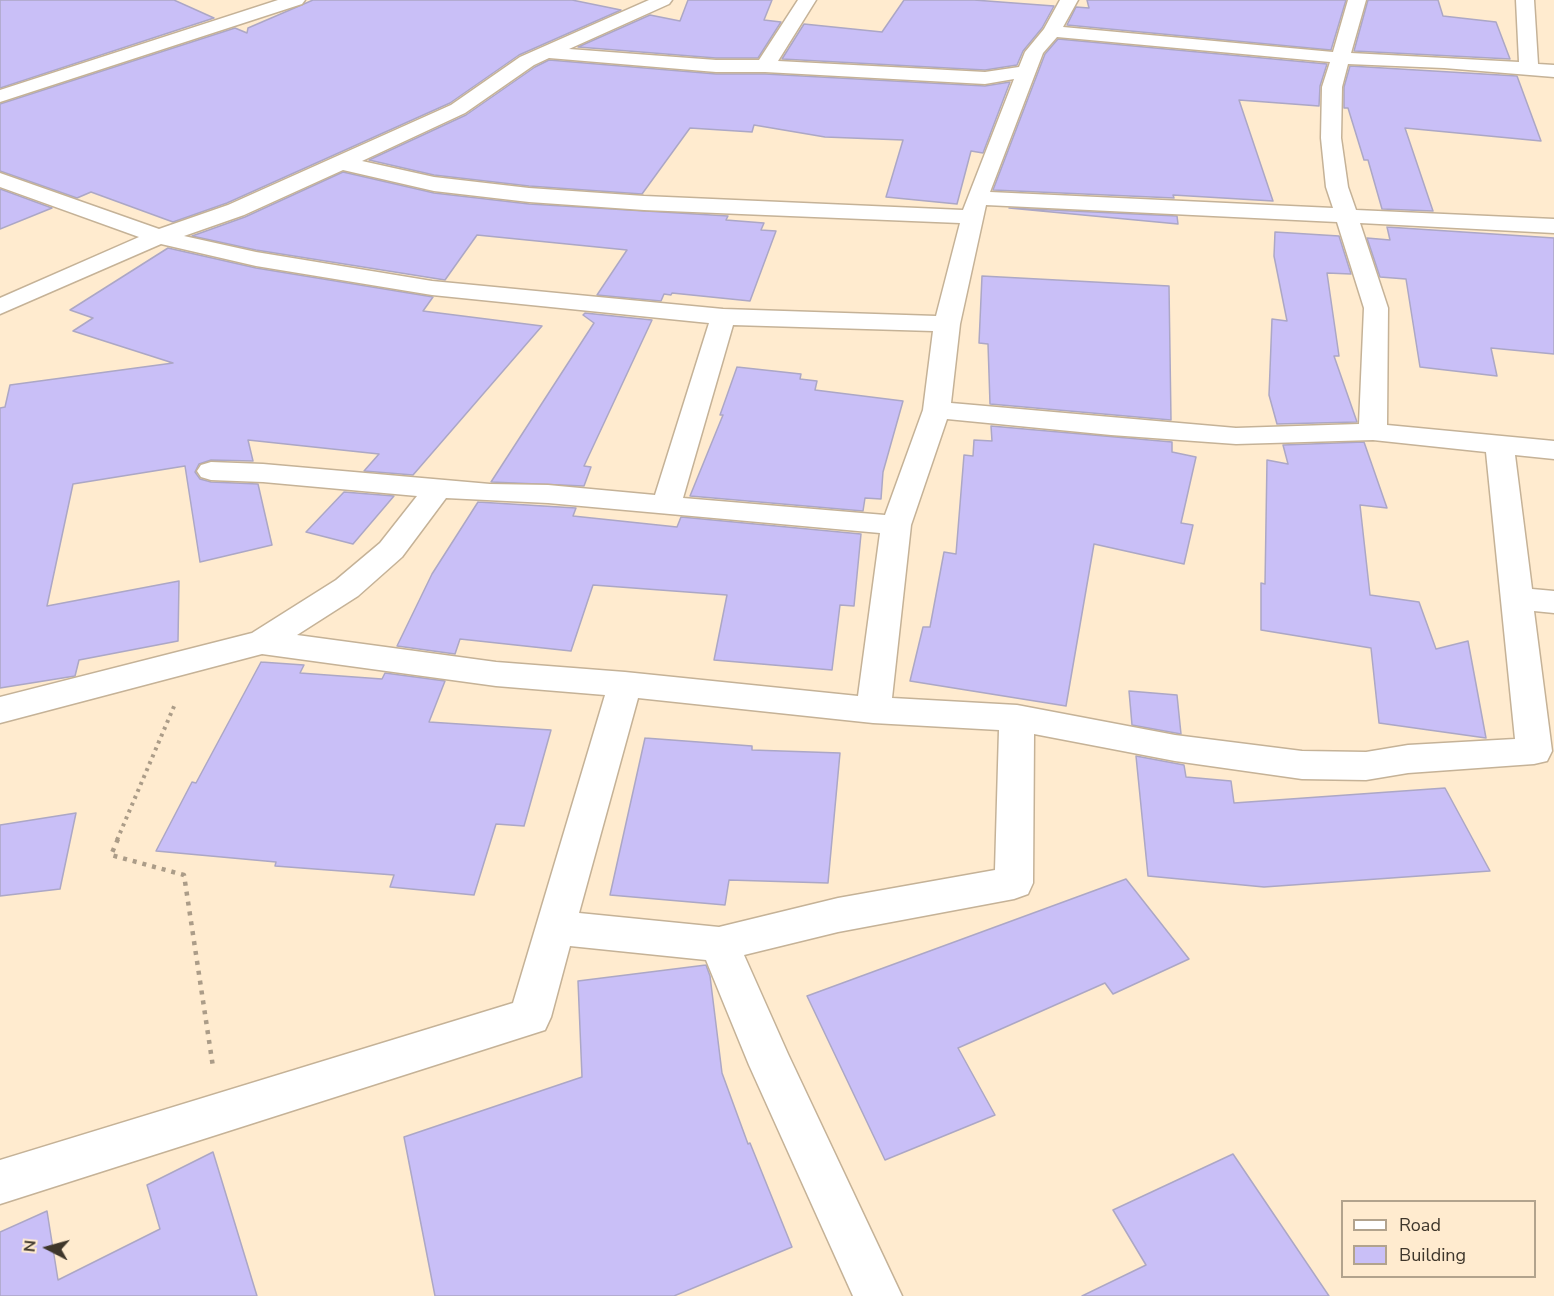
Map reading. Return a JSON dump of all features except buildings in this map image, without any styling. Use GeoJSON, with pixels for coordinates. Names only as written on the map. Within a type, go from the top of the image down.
{"type":"FeatureCollection","features":[{"type":"Feature","properties":{"kind":"street"},"geometry":{"type":"LineString","coordinates":[[0,96],[296,0]]}},
{"type":"Feature","properties":{"kind":"street"},"geometry":{"type":"LineString","coordinates":[[0,307],[159,237],[236,210],[458,109],[527,61],[550,53],[663,0]]}},
{"type":"Feature","properties":{"kind":"street"},"geometry":{"type":"LineString","coordinates":[[765,66],[807,0]]}},
{"type":"Feature","properties":{"kind":"street"},"geometry":{"type":"LineString","coordinates":[[873,710],[896,525],[938,410],[947,324],[975,207],[1034,52],[1052,31],[1069,0]]}},
{"type":"Feature","properties":{"kind":"street"},"geometry":{"type":"LineString","coordinates":[[1357,0],[1332,87],[1331,138],[1337,187],[1376,308],[1373,432]]}},
{"type":"Feature","properties":{"kind":"street"},"geometry":{"type":"LineString","coordinates":[[1525,0],[1529,69]]}},
{"type":"Feature","properties":{"kind":"street"},"geometry":{"type":"LineString","coordinates":[[612,2],[640,9]]}},
{"type":"Feature","properties":{"kind":"street"},"geometry":{"type":"LineString","coordinates":[[1052,31],[1342,58],[1554,71]]}},
{"type":"Feature","properties":{"kind":"street"},"geometry":{"type":"LineString","coordinates":[[550,53],[716,66],[765,66],[985,78],[1025,72]]}},
{"type":"Feature","properties":{"kind":"street"},"geometry":{"type":"LineString","coordinates":[[341,163],[434,184],[529,195],[644,203],[975,207],[1347,216],[1554,225]]}},
{"type":"Feature","properties":{"kind":"street"},"geometry":{"type":"LineString","coordinates":[[0,180],[159,237],[256,259],[432,288],[723,317],[947,324]]}},
{"type":"Feature","properties":{"kind":"street"},"geometry":{"type":"LineString","coordinates":[[666,506],[723,317]]}},
{"type":"Feature","properties":{"kind":"street"},"geometry":{"type":"LineString","coordinates":[[938,410],[1111,427],[1236,436],[1373,432],[1554,450]]}},
{"type":"Feature","properties":{"kind":"street"},"geometry":{"type":"LineString","coordinates":[[262,642],[496,674],[625,684],[873,710],[1017,718],[1175,748],[1302,765],[1366,766],[1408,759],[1534,751],[1500,446]]}},
{"type":"Feature","properties":{"kind":"street"},"geometry":{"type":"LineString","coordinates":[[211,471],[263,473],[490,493],[548,494],[896,525]]}},
{"type":"Feature","properties":{"kind":"street"},"geometry":{"type":"LineString","coordinates":[[0,710],[262,642],[347,588],[392,550],[439,488]]}},
{"type":"Feature","properties":{"kind":"street"},"geometry":{"type":"LineString","coordinates":[[1518,598],[1554,602]]}},
{"type":"Feature","properties":{"kind":"street"},"geometry":{"type":"LineString","coordinates":[[0,1182],[530,1017],[625,684]]}},
{"type":"Feature","properties":{"kind":"street"},"geometry":{"type":"LineString","coordinates":[[556,928],[719,944],[838,915],[1014,883],[1017,718]]}},
{"type":"Feature","properties":{"kind":"street"},"geometry":{"type":"LineString","coordinates":[[719,944],[771,1065],[878,1296]]}},
{"type":"Feature","properties":{"kind":"path"},"geometry":{"type":"LineString","coordinates":[[193,661],[111,855],[184,875],[220,1112]]}}]}
